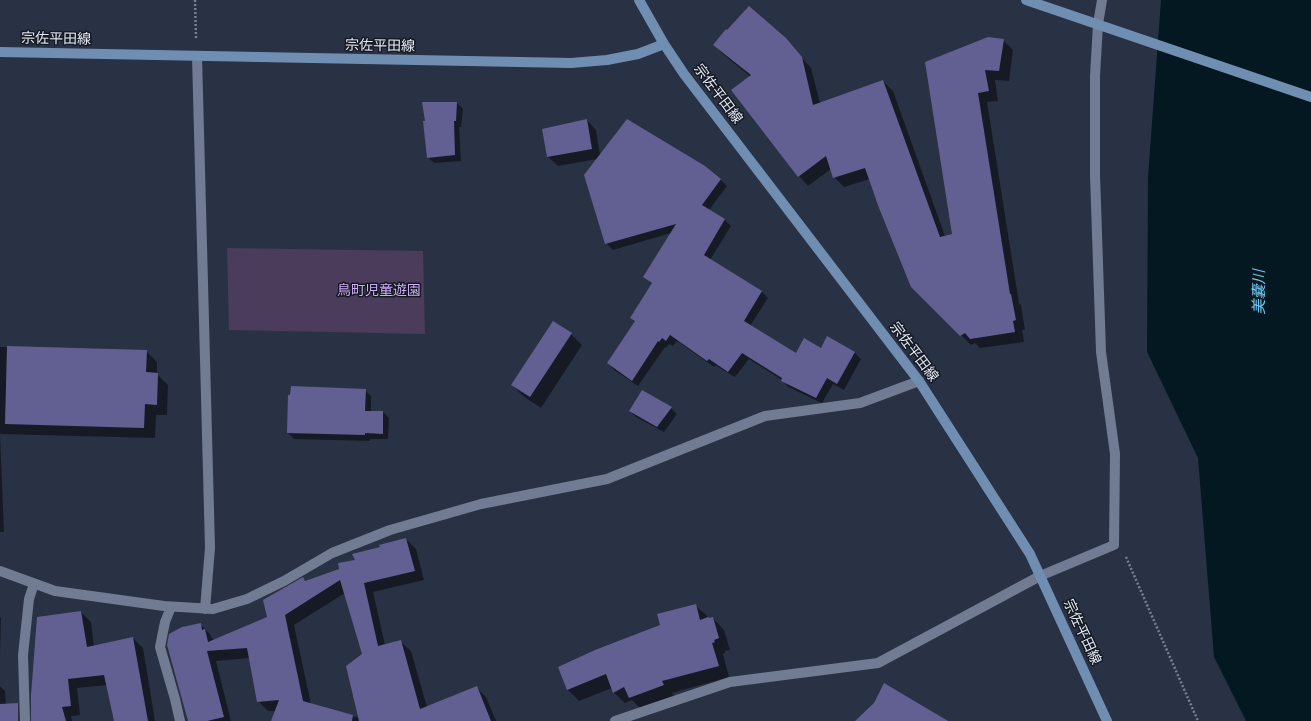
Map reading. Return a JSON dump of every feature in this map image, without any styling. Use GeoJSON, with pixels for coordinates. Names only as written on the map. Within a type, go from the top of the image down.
{"type":"FeatureCollection","features":[{"type":"Feature","properties":{"kind":"main road"},"geometry":{"type":"LineString","coordinates":[[639,0],[664,44]]}},
{"type":"Feature","properties":{"kind":"main road"},"geometry":{"type":"LineString","coordinates":[[1026,0],[1311,97]]}},
{"type":"Feature","properties":{"kind":"main road","name":"宗佐平田線"},"geometry":{"type":"LineString","coordinates":[[0,52],[571,63],[608,60],[638,54],[664,44],[684,74],[919,381],[1030,554],[1107,721]]}},
{"type":"Feature","properties":{"kind":"street"},"geometry":{"type":"LineString","coordinates":[[615,721],[730,682],[878,663],[1040,576],[1114,545],[1115,454],[1101,352],[1095,175],[1095,76],[1098,24],[1102,0]]}},
{"type":"Feature","properties":{"kind":"street"},"geometry":{"type":"LineString","coordinates":[[196,56],[210,548],[205,609]]}},
{"type":"Feature","properties":{"kind":"street"},"geometry":{"type":"LineString","coordinates":[[0,571],[55,592],[171,607],[214,609],[246,599],[284,581],[332,553],[390,530],[481,504],[607,479],[765,416],[860,403],[919,381]]}},
{"type":"Feature","properties":{"kind":"street"},"geometry":{"type":"LineString","coordinates":[[25,721],[23,655],[29,599],[34,584]]}},
{"type":"Feature","properties":{"kind":"street"},"geometry":{"type":"LineString","coordinates":[[171,607],[165,622],[160,647],[180,721]]}},
{"type":"Feature","properties":{"kind":"path"},"geometry":{"type":"LineString","coordinates":[[195,0],[196,56]]}},
{"type":"Feature","properties":{"kind":"path"},"geometry":{"type":"LineString","coordinates":[[1114,545],[1123,551],[1198,721]]}},
{"type":"Feature","properties":{"kind":"green space","name":"鳥町児童遊園"},"geometry":{"type":"Polygon","coordinates":[[[227,248],[423,251],[425,334],[229,330],[227,248]]]}},
{"type":"Feature","properties":{"kind":"water","name":"美嚢川"},"geometry":{"type":"Polygon","coordinates":[[[1161,0],[1311,0],[1311,721],[1246,721],[1214,657],[1198,458],[1147,352],[1148,177],[1161,0]]]}},
{"type":"Feature","properties":{"kind":"building"},"geometry":{"type":"Polygon","coordinates":[[[749,6],[786,38],[802,57],[813,105],[883,80],[940,237],[952,234],[925,62],[988,37],[1004,39],[999,71],[985,70],[989,91],[978,93],[1010,294],[1016,320],[1013,321],[1015,332],[970,339],[965,333],[960,336],[911,287],[879,208],[865,168],[833,178],[826,156],[798,177],[731,90],[751,75],[713,45],[726,29],[727,30],[749,6]]]}},
{"type":"Feature","properties":{"kind":"building"},"geometry":{"type":"Polygon","coordinates":[[[422,102],[457,102],[456,121],[454,121],[455,155],[427,158],[423,121],[425,121],[422,102]]]}},
{"type":"Feature","properties":{"kind":"building"},"geometry":{"type":"Polygon","coordinates":[[[587,119],[592,149],[547,157],[542,129],[587,119]]]}},
{"type":"Feature","properties":{"kind":"building"},"geometry":{"type":"Polygon","coordinates":[[[627,119],[705,166],[721,179],[702,205],[725,219],[704,255],[762,291],[744,321],[796,353],[804,338],[821,348],[827,336],[855,352],[837,384],[827,378],[816,398],[781,381],[782,378],[742,353],[728,372],[709,359],[707,361],[670,335],[666,341],[662,338],[659,342],[658,341],[632,381],[607,363],[635,321],[630,318],[652,283],[643,277],[676,224],[605,244],[584,175],[627,119]]]}},
{"type":"Feature","properties":{"kind":"building"},"geometry":{"type":"Polygon","coordinates":[[[553,321],[572,333],[530,397],[511,385],[553,321]]]}},
{"type":"Feature","properties":{"kind":"building"},"geometry":{"type":"Polygon","coordinates":[[[7,346],[147,350],[146,372],[158,373],[157,405],[145,404],[144,428],[5,424],[7,346]]]}},
{"type":"Feature","properties":{"kind":"building"},"geometry":{"type":"Polygon","coordinates":[[[291,386],[366,389],[365,411],[383,411],[383,434],[287,433],[288,395],[290,395],[291,386]]]}},
{"type":"Feature","properties":{"kind":"building"},"geometry":{"type":"Polygon","coordinates":[[[642,390],[672,407],[657,427],[629,411],[642,390]]]}},
{"type":"Feature","properties":{"kind":"building"},"geometry":{"type":"Polygon","coordinates":[[[406,538],[415,571],[364,583],[378,646],[401,640],[420,709],[477,686],[491,721],[359,721],[346,666],[362,654],[340,580],[285,615],[303,701],[353,715],[352,721],[271,721],[279,700],[257,702],[247,648],[207,651],[224,717],[207,721],[188,721],[167,645],[169,634],[182,627],[201,623],[202,630],[205,629],[208,642],[267,617],[263,600],[303,577],[305,581],[339,569],[338,563],[355,560],[352,554],[380,547],[379,545],[406,538]]]}},
{"type":"Feature","properties":{"kind":"building"},"geometry":{"type":"Polygon","coordinates":[[[696,604],[700,620],[713,617],[719,638],[714,640],[715,642],[712,643],[719,666],[662,681],[664,685],[629,698],[624,687],[613,693],[606,674],[567,690],[558,667],[595,650],[660,625],[657,614],[696,604]]]}},
{"type":"Feature","properties":{"kind":"building"},"geometry":{"type":"Polygon","coordinates":[[[81,611],[87,647],[133,637],[148,721],[114,721],[104,675],[68,679],[71,706],[62,707],[66,721],[31,721],[31,695],[37,617],[81,611]]]}},
{"type":"Feature","properties":{"kind":"building"},"geometry":{"type":"Polygon","coordinates":[[[884,683],[948,721],[855,721],[874,703],[884,683]]]}},
{"type":"Feature","properties":{"kind":"building"},"geometry":{"type":"Polygon","coordinates":[[[18,703],[18,721],[0,721],[0,704],[18,703]]]}}]}
